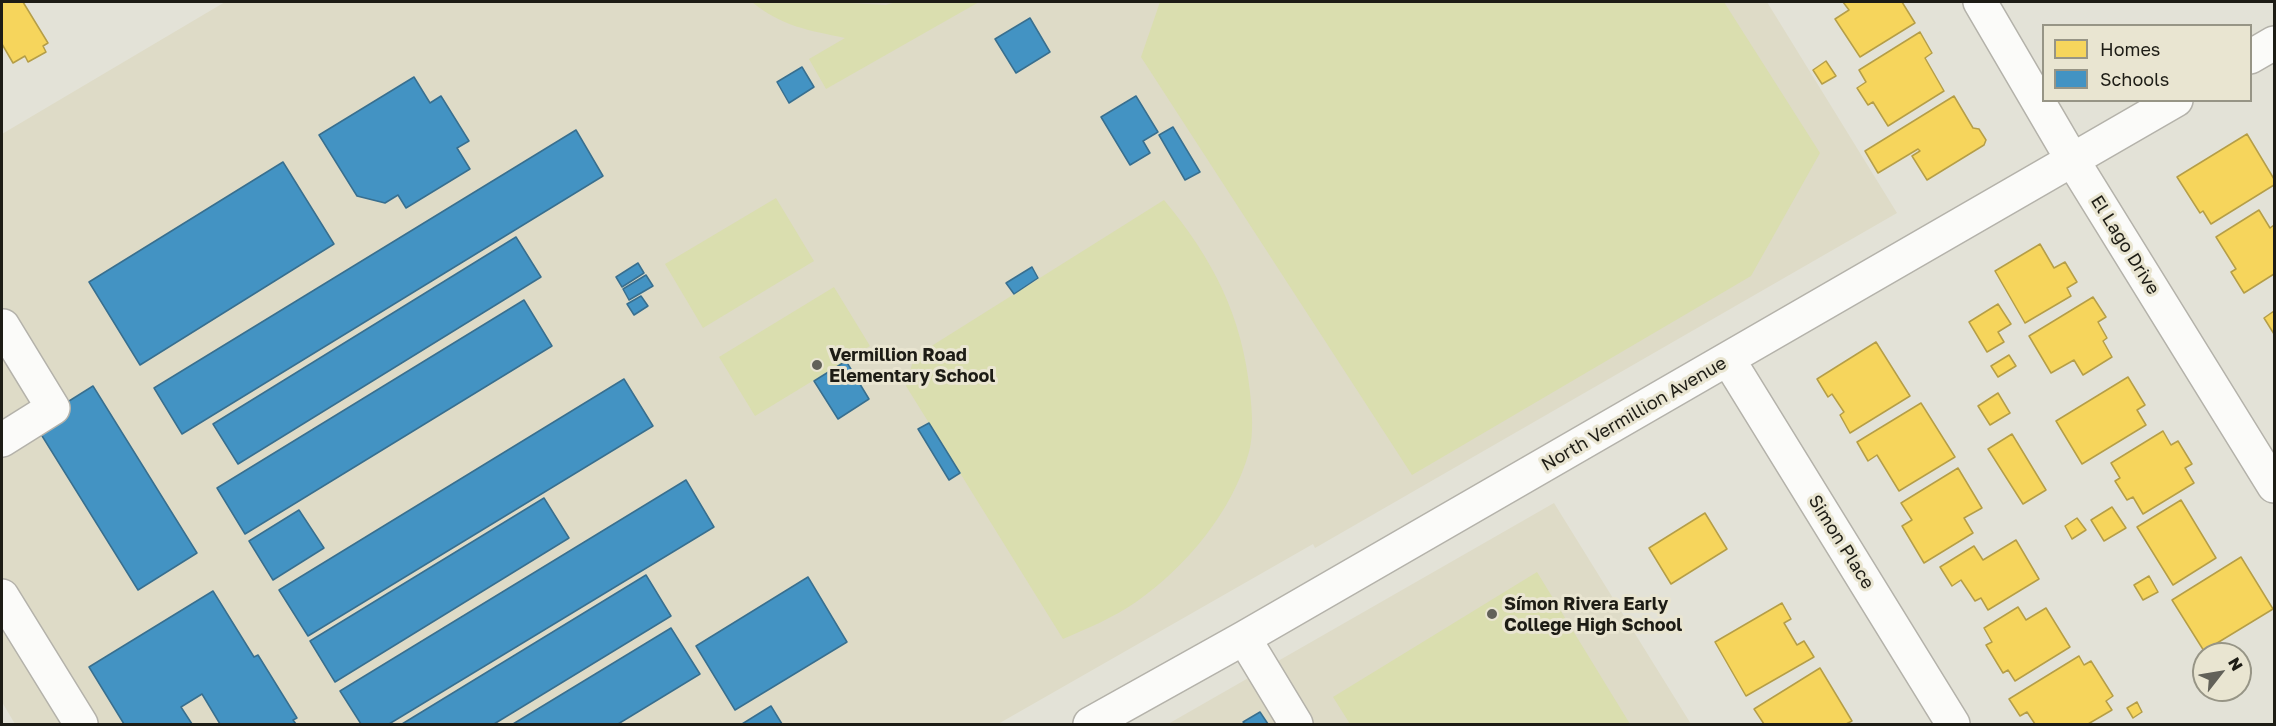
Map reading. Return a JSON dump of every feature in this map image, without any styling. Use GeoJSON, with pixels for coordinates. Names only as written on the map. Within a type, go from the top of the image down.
{"type":"FeatureCollection","features":[{"type":"Feature","properties":{"kind":"street","name":"El Lago Drive"},"geometry":{"type":"LineString","coordinates":[[1980,2],[2073,161],[2274,486]]}},
{"type":"Feature","properties":{"kind":"street"},"geometry":{"type":"LineString","coordinates":[[2252,56],[2274,43]]}},
{"type":"Feature","properties":{"kind":"street","name":"North Vermillion Avenue"},"geometry":{"type":"LineString","coordinates":[[1089,724],[1244,638],[2173,102]]}},
{"type":"Feature","properties":{"kind":"street"},"geometry":{"type":"LineString","coordinates":[[2,326],[53,408],[2,440]]}},
{"type":"Feature","properties":{"kind":"street","name":"Simon Place"},"geometry":{"type":"LineString","coordinates":[[1728,359],[1953,724]]}},
{"type":"Feature","properties":{"kind":"street"},"geometry":{"type":"LineString","coordinates":[[2,596],[81,724]]}},
{"type":"Feature","properties":{"kind":"street"},"geometry":{"type":"LineString","coordinates":[[1244,638],[1296,724]]}},
{"type":"Feature","properties":{"kind":"shaded area","name":"Vermillion Road Elementary School"},"geometry":{"type":"Polygon","coordinates":[[[225,2],[1767,2],[1897,213],[1315,548],[1313,544],[998,724],[15,724],[2,702],[2,134],[225,2]]]}},
{"type":"Feature","properties":{"kind":"shaded area","name":"Símon Rivera Early College High School"},"geometry":{"type":"Polygon","coordinates":[[[1554,503],[1691,724],[1168,724],[1554,503]]]}},
{"type":"Feature","properties":{"kind":"green space"},"geometry":{"type":"Polygon","coordinates":[[[752,2],[886,5],[896,2],[979,2],[826,89],[809,59],[845,38],[807,30],[785,22],[752,2]]]}},
{"type":"Feature","properties":{"kind":"green space"},"geometry":{"type":"Polygon","coordinates":[[[1160,2],[1724,2],[1820,153],[1751,276],[1412,475],[1141,57],[1160,2]]]}},
{"type":"Feature","properties":{"kind":"green space"},"geometry":{"type":"Polygon","coordinates":[[[776,198],[814,261],[703,328],[665,264],[776,198]]]}},
{"type":"Feature","properties":{"kind":"green space"},"geometry":{"type":"Polygon","coordinates":[[[1164,200],[1211,266],[1232,313],[1246,364],[1252,415],[1251,445],[1231,496],[1190,555],[1155,588],[1127,608],[1063,639],[906,386],[914,357],[1164,200]]]}},
{"type":"Feature","properties":{"kind":"green space"},"geometry":{"type":"Polygon","coordinates":[[[834,287],[870,346],[755,416],[719,357],[834,287]]]}},
{"type":"Feature","properties":{"kind":"green space"},"geometry":{"type":"Polygon","coordinates":[[[1537,572],[1630,724],[1350,724],[1333,697],[1537,572]]]}},
{"type":"Feature","properties":{"kind":"building: Homes"},"geometry":{"type":"Polygon","coordinates":[[[2,2],[23,2],[48,43],[43,46],[46,52],[28,62],[25,56],[13,63],[2,44],[2,2]]]}},
{"type":"Feature","properties":{"kind":"building: Homes"},"geometry":{"type":"Polygon","coordinates":[[[1843,2],[1902,2],[1915,23],[1860,57],[1835,19],[1849,10],[1843,2]]]}},
{"type":"Feature","properties":{"kind":"building: Homes"},"geometry":{"type":"Polygon","coordinates":[[[1920,32],[1932,53],[1925,58],[1944,91],[1888,126],[1873,102],[1868,105],[1857,88],[1866,82],[1859,70],[1920,32]]]}},
{"type":"Feature","properties":{"kind":"building: Homes"},"geometry":{"type":"Polygon","coordinates":[[[1826,61],[1836,76],[1822,84],[1813,70],[1826,61]]]}},
{"type":"Feature","properties":{"kind":"building: Homes"},"geometry":{"type":"Polygon","coordinates":[[[1954,96],[1973,128],[1979,129],[1986,140],[1984,145],[1927,180],[1912,156],[1920,151],[1918,149],[1878,173],[1865,151],[1954,96]]]}},
{"type":"Feature","properties":{"kind":"building: Homes"},"geometry":{"type":"Polygon","coordinates":[[[2247,134],[2274,179],[2274,185],[2211,224],[2203,211],[2200,213],[2177,177],[2247,134]]]}},
{"type":"Feature","properties":{"kind":"building: Homes"},"geometry":{"type":"Polygon","coordinates":[[[2259,210],[2270,228],[2274,225],[2274,274],[2244,293],[2231,272],[2236,269],[2216,237],[2259,210]]]}},
{"type":"Feature","properties":{"kind":"building: Homes"},"geometry":{"type":"Polygon","coordinates":[[[2040,244],[2054,268],[2065,262],[2077,282],[2067,288],[2071,296],[2025,323],[1995,271],[2040,244]]]}},
{"type":"Feature","properties":{"kind":"building: Homes"},"geometry":{"type":"Polygon","coordinates":[[[2093,297],[2106,317],[2098,322],[2107,338],[2103,341],[2112,357],[2083,375],[2074,360],[2051,373],[2029,336],[2093,297]]]}},
{"type":"Feature","properties":{"kind":"building: Homes"},"geometry":{"type":"Polygon","coordinates":[[[1998,304],[2011,324],[1998,332],[2004,342],[1987,352],[1969,322],[1998,304]]]}},
{"type":"Feature","properties":{"kind":"building: Homes"},"geometry":{"type":"Polygon","coordinates":[[[2274,311],[2274,334],[2264,318],[2274,311]]]}},
{"type":"Feature","properties":{"kind":"building: Homes"},"geometry":{"type":"Polygon","coordinates":[[[1876,342],[1910,396],[1850,433],[1840,415],[1844,412],[1832,394],[1828,397],[1817,379],[1876,342]]]}},
{"type":"Feature","properties":{"kind":"building: Homes"},"geometry":{"type":"Polygon","coordinates":[[[2009,355],[2016,366],[1998,377],[1991,366],[2009,355]]]}},
{"type":"Feature","properties":{"kind":"building: Homes"},"geometry":{"type":"Polygon","coordinates":[[[2128,377],[2145,405],[2137,410],[2146,425],[2082,464],[2056,421],[2128,377]]]}},
{"type":"Feature","properties":{"kind":"building: Homes"},"geometry":{"type":"Polygon","coordinates":[[[1998,393],[2010,413],[1990,425],[1978,406],[1998,393]]]}},
{"type":"Feature","properties":{"kind":"building: Homes"},"geometry":{"type":"Polygon","coordinates":[[[1921,403],[1955,457],[1899,491],[1877,455],[1868,461],[1857,442],[1921,403]]]}},
{"type":"Feature","properties":{"kind":"building: Homes"},"geometry":{"type":"Polygon","coordinates":[[[2163,431],[2171,445],[2178,441],[2192,464],[2185,468],[2194,483],[2143,514],[2133,497],[2127,500],[2115,481],[2120,478],[2111,463],[2163,431]]]}},
{"type":"Feature","properties":{"kind":"building: Homes"},"geometry":{"type":"Polygon","coordinates":[[[2012,434],[2046,490],[2023,504],[1988,449],[2012,434]]]}},
{"type":"Feature","properties":{"kind":"building: Homes"},"geometry":{"type":"Polygon","coordinates":[[[1958,468],[1982,508],[1964,518],[1973,533],[1924,563],[1902,526],[1912,520],[1901,503],[1958,468]]]}},
{"type":"Feature","properties":{"kind":"building: Homes"},"geometry":{"type":"Polygon","coordinates":[[[2181,500],[2216,558],[2173,585],[2137,527],[2181,500]]]}},
{"type":"Feature","properties":{"kind":"building: Homes"},"geometry":{"type":"Polygon","coordinates":[[[2112,507],[2126,528],[2104,541],[2091,520],[2112,507]]]}},
{"type":"Feature","properties":{"kind":"building: Homes"},"geometry":{"type":"Polygon","coordinates":[[[1705,513],[1727,549],[1671,584],[1649,548],[1705,513]]]}},
{"type":"Feature","properties":{"kind":"building: Homes"},"geometry":{"type":"Polygon","coordinates":[[[2077,518],[2086,530],[2072,539],[2065,526],[2077,518]]]}},
{"type":"Feature","properties":{"kind":"building: Homes"},"geometry":{"type":"Polygon","coordinates":[[[2016,540],[2039,579],[1988,610],[1981,598],[1975,601],[1961,580],[1952,586],[1940,567],[1974,546],[1983,560],[2016,540]]]}},
{"type":"Feature","properties":{"kind":"building: Homes"},"geometry":{"type":"Polygon","coordinates":[[[2241,557],[2273,609],[2219,642],[2198,642],[2172,600],[2241,557]]]}},
{"type":"Feature","properties":{"kind":"building: Homes"},"geometry":{"type":"Polygon","coordinates":[[[2149,576],[2158,592],[2143,600],[2134,585],[2149,576]]]}},
{"type":"Feature","properties":{"kind":"building: Homes"},"geometry":{"type":"Polygon","coordinates":[[[1782,603],[1791,619],[1784,623],[1797,645],[1804,641],[1814,657],[1746,696],[1715,642],[1782,603]]]}},
{"type":"Feature","properties":{"kind":"building: Homes"},"geometry":{"type":"Polygon","coordinates":[[[2018,607],[2026,620],[2046,608],[2070,647],[2015,681],[2008,670],[2003,673],[1986,645],[1992,642],[1984,628],[2018,607]]]}},
{"type":"Feature","properties":{"kind":"building: Homes"},"geometry":{"type":"Polygon","coordinates":[[[2079,656],[2084,665],[2091,661],[2113,696],[2106,701],[2112,710],[2088,724],[2035,724],[2027,712],[2020,716],[2009,699],[2079,656]]]}},
{"type":"Feature","properties":{"kind":"building: Homes"},"geometry":{"type":"Polygon","coordinates":[[[1820,668],[1852,721],[1846,724],[1764,724],[1754,709],[1820,668]]]}},
{"type":"Feature","properties":{"kind":"building: Homes"},"geometry":{"type":"Polygon","coordinates":[[[2137,702],[2142,712],[2133,718],[2127,708],[2137,702]]]}},
{"type":"Feature","properties":{"kind":"building: Schools"},"geometry":{"type":"Polygon","coordinates":[[[1030,18],[1050,52],[1016,73],[995,39],[1030,18]]]}},
{"type":"Feature","properties":{"kind":"building: Schools"},"geometry":{"type":"Polygon","coordinates":[[[802,67],[814,87],[789,103],[777,82],[802,67]]]}},
{"type":"Feature","properties":{"kind":"building: Schools"},"geometry":{"type":"Polygon","coordinates":[[[414,77],[430,103],[441,96],[469,141],[457,148],[470,169],[406,208],[398,195],[385,203],[357,196],[319,135],[414,77]]]}},
{"type":"Feature","properties":{"kind":"building: Schools"},"geometry":{"type":"Polygon","coordinates":[[[1136,96],[1158,132],[1143,141],[1150,153],[1130,165],[1101,117],[1136,96]]]}},
{"type":"Feature","properties":{"kind":"building: Schools"},"geometry":{"type":"Polygon","coordinates":[[[1173,127],[1200,172],[1185,180],[1159,135],[1173,127]]]}},
{"type":"Feature","properties":{"kind":"building: Schools"},"geometry":{"type":"Polygon","coordinates":[[[576,130],[603,176],[182,434],[154,388],[576,130]]]}},
{"type":"Feature","properties":{"kind":"building: Schools"},"geometry":{"type":"Polygon","coordinates":[[[283,162],[334,244],[140,365],[89,282],[283,162]]]}},
{"type":"Feature","properties":{"kind":"building: Schools"},"geometry":{"type":"Polygon","coordinates":[[[516,237],[541,277],[238,464],[213,424],[516,237]]]}},
{"type":"Feature","properties":{"kind":"building: Schools"},"geometry":{"type":"Polygon","coordinates":[[[638,263],[644,273],[622,287],[616,277],[638,263]]]}},
{"type":"Feature","properties":{"kind":"building: Schools"},"geometry":{"type":"Polygon","coordinates":[[[1032,267],[1038,278],[1014,294],[1006,283],[1032,267]]]}},
{"type":"Feature","properties":{"kind":"building: Schools"},"geometry":{"type":"Polygon","coordinates":[[[646,275],[653,286],[629,300],[623,289],[646,275]]]}},
{"type":"Feature","properties":{"kind":"building: Schools"},"geometry":{"type":"Polygon","coordinates":[[[641,296],[648,306],[634,315],[627,304],[641,296]]]}},
{"type":"Feature","properties":{"kind":"building: Schools"},"geometry":{"type":"Polygon","coordinates":[[[524,300],[552,346],[245,534],[217,488],[524,300]]]}},
{"type":"Feature","properties":{"kind":"building: Schools"},"geometry":{"type":"Polygon","coordinates":[[[846,361],[869,399],[838,419],[814,381],[846,361]]]}},
{"type":"Feature","properties":{"kind":"building: Schools"},"geometry":{"type":"Polygon","coordinates":[[[624,379],[653,426],[308,636],[279,590],[624,379]]]}},
{"type":"Feature","properties":{"kind":"building: Schools"},"geometry":{"type":"Polygon","coordinates":[[[93,386],[197,553],[138,590],[34,423],[93,386]]]}},
{"type":"Feature","properties":{"kind":"building: Schools"},"geometry":{"type":"Polygon","coordinates":[[[929,423],[960,473],[949,480],[918,429],[929,423]]]}},
{"type":"Feature","properties":{"kind":"building: Schools"},"geometry":{"type":"Polygon","coordinates":[[[686,480],[714,527],[389,724],[361,724],[340,691],[686,480]]]}},
{"type":"Feature","properties":{"kind":"building: Schools"},"geometry":{"type":"Polygon","coordinates":[[[544,498],[569,538],[335,682],[310,641],[544,498]]]}},
{"type":"Feature","properties":{"kind":"building: Schools"},"geometry":{"type":"Polygon","coordinates":[[[299,510],[324,548],[273,580],[249,541],[299,510]]]}},
{"type":"Feature","properties":{"kind":"building: Schools"},"geometry":{"type":"Polygon","coordinates":[[[646,575],[671,616],[494,724],[402,724],[646,575]]]}},
{"type":"Feature","properties":{"kind":"building: Schools"},"geometry":{"type":"Polygon","coordinates":[[[808,577],[847,642],[735,710],[696,646],[808,577]]]}},
{"type":"Feature","properties":{"kind":"building: Schools"},"geometry":{"type":"Polygon","coordinates":[[[213,591],[254,657],[258,655],[297,718],[293,720],[296,724],[220,724],[202,694],[181,707],[192,724],[124,724],[89,667],[213,591]]]}},
{"type":"Feature","properties":{"kind":"building: Schools"},"geometry":{"type":"Polygon","coordinates":[[[671,628],[700,674],[618,724],[513,724],[671,628]]]}},
{"type":"Feature","properties":{"kind":"building: Schools"},"geometry":{"type":"Polygon","coordinates":[[[771,706],[782,724],[742,724],[771,706]]]}},
{"type":"Feature","properties":{"kind":"building: Schools"},"geometry":{"type":"Polygon","coordinates":[[[1260,712],[1268,724],[1245,724],[1243,722],[1260,712]]]}},
{"type":"Feature","properties":{"kind":"place","name":"Vermillion Road Elementary School"},"geometry":{"type":"Point","coordinates":[817,365]}},
{"type":"Feature","properties":{"kind":"place","name":"Símon Rivera Early College High School"},"geometry":{"type":"Point","coordinates":[1492,614]}}]}
